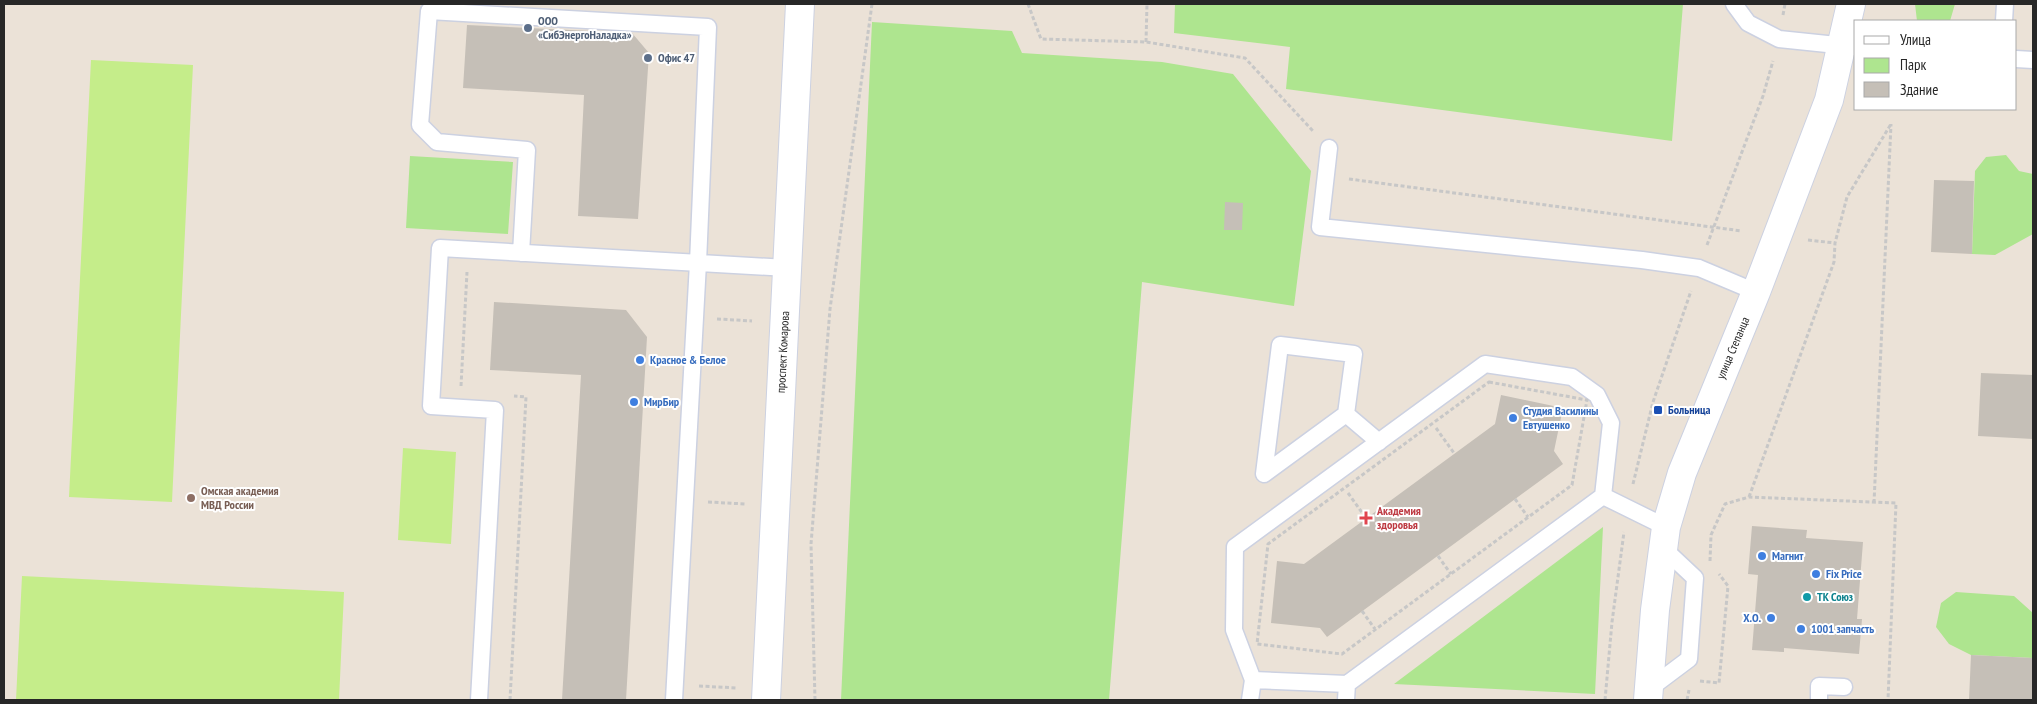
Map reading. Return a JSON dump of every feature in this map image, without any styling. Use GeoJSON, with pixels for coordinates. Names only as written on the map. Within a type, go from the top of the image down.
{"type":"FeatureCollection","features":[{"type":"Feature","properties":{"kind":"street","name":"проспект Комарова"},"geometry":{"type":"LineString","coordinates":[[766,700],[800,4]]}},
{"type":"Feature","properties":{"kind":"street","name":"улица Степанца"},"geometry":{"type":"LineString","coordinates":[[1648,695],[1655,610],[1664,537],[1682,473],[1756,292],[1849,47],[1851,4]]}},
{"type":"Feature","properties":{"kind":"lane"},"geometry":{"type":"LineString","coordinates":[[1734,4],[1748,22],[1779,39],[1849,47]]}},
{"type":"Feature","properties":{"kind":"lane"},"geometry":{"type":"LineString","coordinates":[[2004,20],[2005,4]]}},
{"type":"Feature","properties":{"kind":"lane"},"geometry":{"type":"LineString","coordinates":[[521,253],[527,150],[437,142],[420,125],[429,11],[708,27],[698,263],[674,692]]}},
{"type":"Feature","properties":{"kind":"lane"},"geometry":{"type":"LineString","coordinates":[[2017,59],[2033,60]]}},
{"type":"Feature","properties":{"kind":"lane"},"geometry":{"type":"LineString","coordinates":[[1329,148],[1320,227],[1699,268],[1756,292]]}},
{"type":"Feature","properties":{"kind":"lane"},"geometry":{"type":"LineString","coordinates":[[479,700],[495,410],[431,406],[440,248],[787,268]]}},
{"type":"Feature","properties":{"kind":"lane"},"geometry":{"type":"LineString","coordinates":[[1280,345],[1354,354],[1346,414],[1264,474],[1280,345]]}},
{"type":"Feature","properties":{"kind":"lane"},"geometry":{"type":"LineString","coordinates":[[1250,700],[1253,680],[1234,630],[1235,547],[1486,364],[1572,377],[1597,396],[1611,423],[1603,496],[1346,692],[1253,680]]}},
{"type":"Feature","properties":{"kind":"lane"},"geometry":{"type":"LineString","coordinates":[[1346,414],[1379,442]]}},
{"type":"Feature","properties":{"kind":"lane"},"geometry":{"type":"LineString","coordinates":[[1603,496],[1628,508],[1664,537],[1695,578],[1689,660],[1648,695]]}},
{"type":"Feature","properties":{"kind":"lane"},"geometry":{"type":"LineString","coordinates":[[1819,700],[1819,686],[1844,687]]}},
{"type":"Feature","properties":{"kind":"path"},"geometry":{"type":"LineString","coordinates":[[815,700],[811,544],[830,309],[872,4]]}},
{"type":"Feature","properties":{"kind":"path"},"geometry":{"type":"LineString","coordinates":[[1028,4],[1041,38],[1146,42],[1244,58],[1329,148]]}},
{"type":"Feature","properties":{"kind":"path"},"geometry":{"type":"LineString","coordinates":[[1146,42],[1147,4]]}},
{"type":"Feature","properties":{"kind":"path"},"geometry":{"type":"LineString","coordinates":[[1605,700],[1612,622],[1628,508],[1653,402],[1699,268],[1763,96],[1779,39],[1784,4]]}},
{"type":"Feature","properties":{"kind":"path"},"geometry":{"type":"LineString","coordinates":[[1874,503],[1891,124],[1847,197],[1835,244],[1834,262],[1749,497],[1874,503],[1896,503],[1888,700]]}},
{"type":"Feature","properties":{"kind":"path"},"geometry":{"type":"LineString","coordinates":[[1326,176],[1742,231]]}},
{"type":"Feature","properties":{"kind":"path"},"geometry":{"type":"LineString","coordinates":[[1807,240],[1835,244]]}},
{"type":"Feature","properties":{"kind":"path"},"geometry":{"type":"LineString","coordinates":[[695,318],[752,322]]}},
{"type":"Feature","properties":{"kind":"path"},"geometry":{"type":"LineString","coordinates":[[1268,544],[1257,644],[1342,654],[1572,485],[1587,400],[1489,382]]}},
{"type":"Feature","properties":{"kind":"path"},"geometry":{"type":"LineString","coordinates":[[1433,424],[1454,453]]}},
{"type":"Feature","properties":{"kind":"path"},"geometry":{"type":"LineString","coordinates":[[1345,488],[1366,518]]}},
{"type":"Feature","properties":{"kind":"path"},"geometry":{"type":"LineString","coordinates":[[1515,498],[1528,517]]}},
{"type":"Feature","properties":{"kind":"path"},"geometry":{"type":"LineString","coordinates":[[685,501],[745,504]]}},
{"type":"Feature","properties":{"kind":"path"},"geometry":{"type":"LineString","coordinates":[[1438,556],[1451,574]]}},
{"type":"Feature","properties":{"kind":"path"},"geometry":{"type":"LineString","coordinates":[[1362,611],[1375,629]]}},
{"type":"Feature","properties":{"kind":"path"},"geometry":{"type":"LineString","coordinates":[[674,692],[738,688]]}},
{"type":"Feature","properties":{"kind":"green space"},"geometry":{"type":"Polygon","coordinates":[[[1175,4],[1683,4],[1672,141],[1286,89],[1290,47],[1174,33],[1175,4]]]}},
{"type":"Feature","properties":{"kind":"green space"},"geometry":{"type":"Polygon","coordinates":[[[1915,4],[1955,4],[1950,20],[1917,20],[1915,4]]]}},
{"type":"Feature","properties":{"kind":"green space"},"geometry":{"type":"Polygon","coordinates":[[[872,22],[1012,31],[1022,53],[1162,62],[1233,74],[1311,171],[1294,306],[1142,282],[1109,700],[841,700],[872,22]]]}},
{"type":"Feature","properties":{"kind":"green space"},"geometry":{"type":"Polygon","coordinates":[[[91,60],[193,65],[172,502],[69,497],[91,60]]]}},
{"type":"Feature","properties":{"kind":"green space"},"geometry":{"type":"Polygon","coordinates":[[[2006,155],[2019,171],[2033,174],[2033,234],[1995,255],[1972,254],[1975,171],[1986,157],[2006,155]]]}},
{"type":"Feature","properties":{"kind":"green space"},"geometry":{"type":"Polygon","coordinates":[[[410,156],[513,162],[508,234],[406,228],[410,156]]]}},
{"type":"Feature","properties":{"kind":"green space"},"geometry":{"type":"Polygon","coordinates":[[[403,448],[456,452],[451,544],[398,540],[403,448]]]}},
{"type":"Feature","properties":{"kind":"green space"},"geometry":{"type":"Polygon","coordinates":[[[1603,527],[1595,694],[1394,684],[1603,527]]]}},
{"type":"Feature","properties":{"kind":"green space"},"geometry":{"type":"Polygon","coordinates":[[[22,576],[344,592],[339,700],[16,700],[22,576]]]}},
{"type":"Feature","properties":{"kind":"green space"},"geometry":{"type":"Polygon","coordinates":[[[1956,592],[2014,596],[2033,613],[2033,658],[1971,655],[1949,644],[1936,627],[1941,603],[1956,592]]]}},
{"type":"Feature","properties":{"kind":"building"},"geometry":{"type":"Polygon","coordinates":[[[467,25],[632,33],[649,53],[638,219],[578,216],[584,95],[463,88],[467,25]]]}},
{"type":"Feature","properties":{"kind":"building"},"geometry":{"type":"Polygon","coordinates":[[[1934,180],[1974,181],[1972,254],[1931,252],[1934,180]]]}},
{"type":"Feature","properties":{"kind":"building"},"geometry":{"type":"Polygon","coordinates":[[[1225,202],[1243,203],[1242,230],[1224,230],[1225,202]]]}},
{"type":"Feature","properties":{"kind":"building"},"geometry":{"type":"Polygon","coordinates":[[[494,302],[626,310],[647,337],[626,700],[562,700],[581,375],[490,370],[494,302]]]}},
{"type":"Feature","properties":{"kind":"building"},"geometry":{"type":"Polygon","coordinates":[[[1981,373],[2033,375],[2033,439],[1978,436],[1981,373]]]}},
{"type":"Feature","properties":{"kind":"building"},"geometry":{"type":"Polygon","coordinates":[[[1501,395],[1563,408],[1554,451],[1563,464],[1327,637],[1320,628],[1271,623],[1277,561],[1304,564],[1495,424],[1501,395]]]}},
{"type":"Feature","properties":{"kind":"building","name":"ТК Союз"},"geometry":{"type":"Polygon","coordinates":[[[1752,526],[1807,530],[1806,538],[1863,542],[1857,619],[1862,619],[1859,654],[1784,648],[1784,652],[1752,650],[1758,575],[1748,574],[1752,526]]]}},
{"type":"Feature","properties":{"kind":"building"},"geometry":{"type":"Polygon","coordinates":[[[1971,655],[2033,658],[2033,700],[1969,700],[1971,655]]]}},
{"type":"Feature","properties":{"kind":"place","name":"ООО «СибЭнергоНаладка»"},"geometry":{"type":"Point","coordinates":[528,28]}},
{"type":"Feature","properties":{"kind":"place","name":"Офис 47"},"geometry":{"type":"Point","coordinates":[648,58]}},
{"type":"Feature","properties":{"kind":"place","name":"Красное & Белое"},"geometry":{"type":"Point","coordinates":[640,360]}},
{"type":"Feature","properties":{"kind":"place","name":"МирБир"},"geometry":{"type":"Point","coordinates":[634,402]}},
{"type":"Feature","properties":{"kind":"place","name":"Больница"},"geometry":{"type":"Point","coordinates":[1658,410]}},
{"type":"Feature","properties":{"kind":"place","name":"Студия Василины Евтушенко"},"geometry":{"type":"Point","coordinates":[1513,418]}},
{"type":"Feature","properties":{"kind":"place","name":"Омская академия МВД России"},"geometry":{"type":"Point","coordinates":[191,498]}},
{"type":"Feature","properties":{"kind":"place","name":"Академия здоровья"},"geometry":{"type":"Point","coordinates":[1366,518]}},
{"type":"Feature","properties":{"kind":"place","name":"Магнит"},"geometry":{"type":"Point","coordinates":[1762,556]}},
{"type":"Feature","properties":{"kind":"place","name":"Fix Price"},"geometry":{"type":"Point","coordinates":[1816,574]}},
{"type":"Feature","properties":{"kind":"place","name":"ТК Союз"},"geometry":{"type":"Point","coordinates":[1807,597]}},
{"type":"Feature","properties":{"kind":"place","name":"X.O."},"geometry":{"type":"Point","coordinates":[1771,618]}},
{"type":"Feature","properties":{"kind":"place","name":"1001 запчасть"},"geometry":{"type":"Point","coordinates":[1801,629]}}]}
